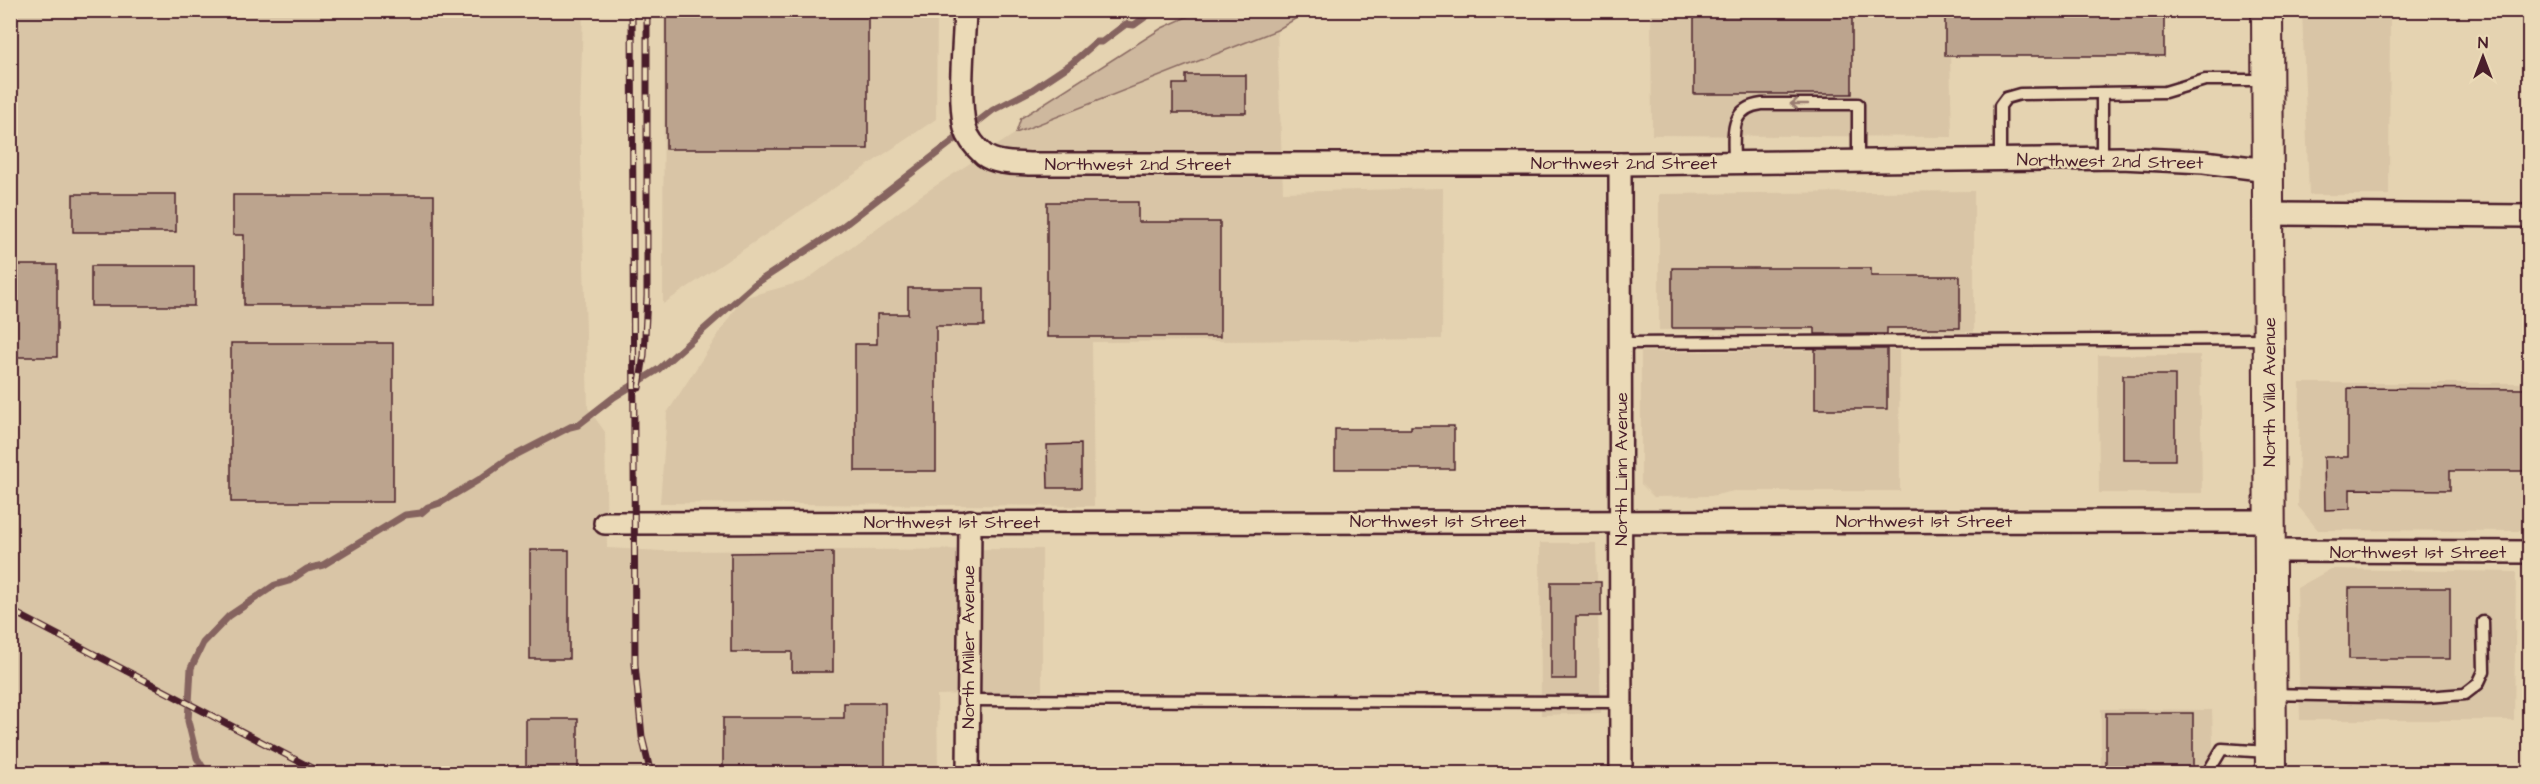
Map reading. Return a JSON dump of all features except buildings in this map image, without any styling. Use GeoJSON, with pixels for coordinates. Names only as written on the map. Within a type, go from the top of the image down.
{"type":"FeatureCollection","features":[{"type":"Feature","properties":{"kind":"main road","name":"North Villa Avenue"},"geometry":{"type":"LineString","coordinates":[[2267,10],[2271,763]]}},
{"type":"Feature","properties":{"kind":"street","name":"Northwest 2nd Street"},"geometry":{"type":"LineString","coordinates":[[964,10],[963,108],[976,146],[991,158],[1029,164],[1620,164],[2102,158],[2204,162],[2268,170]]}},
{"type":"Feature","properties":{"kind":"street","name":"North Linn Avenue"},"geometry":{"type":"LineString","coordinates":[[1620,164],[1622,774]]}},
{"type":"Feature","properties":{"kind":"street"},"geometry":{"type":"LineString","coordinates":[[2268,214],[2529,216]]}},
{"type":"Feature","properties":{"kind":"street","name":"North Miller Avenue"},"geometry":{"type":"LineString","coordinates":[[968,774],[970,521]]}},
{"type":"Feature","properties":{"kind":"street","name":"Northwest 1st Street"},"geometry":{"type":"LineString","coordinates":[[605,523],[2270,521]]}},
{"type":"Feature","properties":{"kind":"street","name":"Northwest 1st Street"},"geometry":{"type":"LineString","coordinates":[[2271,551],[2529,552]]}},
{"type":"Feature","properties":{"kind":"lane"},"geometry":{"type":"LineString","coordinates":[[2000,159],[2000,106],[2006,98],[2020,94],[2165,92],[2205,81],[2267,80]]}},
{"type":"Feature","properties":{"kind":"lane"},"geometry":{"type":"LineString","coordinates":[[2102,93],[2102,158]]}},
{"type":"Feature","properties":{"kind":"lane"},"geometry":{"type":"LineString","coordinates":[[1734,162],[1734,129],[1741,112],[1750,105],[1762,104],[1857,104],[1857,161]]}},
{"type":"Feature","properties":{"kind":"lane"},"geometry":{"type":"LineString","coordinates":[[1620,343],[2269,339]]}},
{"type":"Feature","properties":{"kind":"lane"},"geometry":{"type":"LineString","coordinates":[[2271,694],[2426,697],[2465,694],[2478,684],[2484,671],[2483,622]]}},
{"type":"Feature","properties":{"kind":"lane"},"geometry":{"type":"LineString","coordinates":[[967,700],[1621,702]]}},
{"type":"Feature","properties":{"kind":"lane"},"geometry":{"type":"LineString","coordinates":[[2207,774],[2222,749],[2271,763]]}},
{"type":"Feature","properties":{"kind":"shaded area"},"geometry":{"type":"Polygon","coordinates":[[[10,11],[583,11],[580,120],[588,408],[605,432],[607,548],[662,551],[1042,549],[1042,691],[937,695],[938,773],[11,773],[10,11]]]}},
{"type":"Feature","properties":{"kind":"shaded area"},"geometry":{"type":"Polygon","coordinates":[[[664,11],[937,11],[936,119],[663,304],[664,11]]]}},
{"type":"Feature","properties":{"kind":"shaded area"},"geometry":{"type":"Polygon","coordinates":[[[1200,11],[1308,11],[1277,30],[1016,133],[1021,118],[1162,28],[1200,11]]]}},
{"type":"Feature","properties":{"kind":"shaded area"},"geometry":{"type":"Polygon","coordinates":[[[1651,11],[1949,11],[1952,137],[1652,135],[1651,11]]]}},
{"type":"Feature","properties":{"kind":"shaded area"},"geometry":{"type":"Polygon","coordinates":[[[2302,11],[2390,11],[2389,195],[2309,195],[2302,11]]]}},
{"type":"Feature","properties":{"kind":"shaded area"},"geometry":{"type":"Polygon","coordinates":[[[1277,30],[1283,192],[1443,188],[1442,339],[1092,342],[1094,506],[660,503],[667,413],[742,298],[805,281],[923,194],[1016,133],[1277,30]]]}},
{"type":"Feature","properties":{"kind":"shaded area"},"geometry":{"type":"Polygon","coordinates":[[[1974,191],[1974,332],[1659,330],[1659,194],[1974,191]]]}},
{"type":"Feature","properties":{"kind":"shaded area"},"geometry":{"type":"Polygon","coordinates":[[[1899,350],[1900,491],[1734,491],[1711,496],[1654,497],[1641,484],[1641,352],[1899,350]]]}},
{"type":"Feature","properties":{"kind":"shaded area"},"geometry":{"type":"Polygon","coordinates":[[[2098,355],[2200,355],[2202,493],[2099,493],[2098,355]]]}},
{"type":"Feature","properties":{"kind":"shaded area"},"geometry":{"type":"Polygon","coordinates":[[[2300,383],[2529,383],[2529,531],[2318,530],[2298,506],[2300,383]]]}},
{"type":"Feature","properties":{"kind":"shaded area"},"geometry":{"type":"Polygon","coordinates":[[[1540,543],[1596,543],[1601,713],[1541,715],[1540,543]]]}},
{"type":"Feature","properties":{"kind":"shaded area"},"geometry":{"type":"Polygon","coordinates":[[[2331,569],[2516,572],[2514,720],[2300,720],[2297,588],[2331,569]]]}},
{"type":"Feature","properties":{"kind":"shaded area"},"geometry":{"type":"Polygon","coordinates":[[[2101,709],[2212,710],[2214,773],[2101,773],[2101,709]]]}},
{"type":"Feature","properties":{"kind":"waterway"},"geometry":{"type":"LineString","coordinates":[[207,774],[197,758],[188,721],[191,668],[203,643],[229,616],[275,585],[289,581],[307,569],[323,565],[405,515],[421,513],[480,479],[508,459],[578,425],[614,397],[659,369],[755,284],[838,230],[993,110],[1032,90],[1071,64],[1096,42],[1102,42],[1126,24],[1134,25],[1155,10]]}},
{"type":"Feature","properties":{"kind":"railway"},"geometry":{"type":"LineString","coordinates":[[632,10],[635,664],[642,737],[651,774]]}},
{"type":"Feature","properties":{"kind":"railway"},"geometry":{"type":"LineString","coordinates":[[639,388],[644,355],[647,296],[647,10]]}},
{"type":"Feature","properties":{"kind":"railway"},"geometry":{"type":"LineString","coordinates":[[10,610],[323,774]]}}]}
